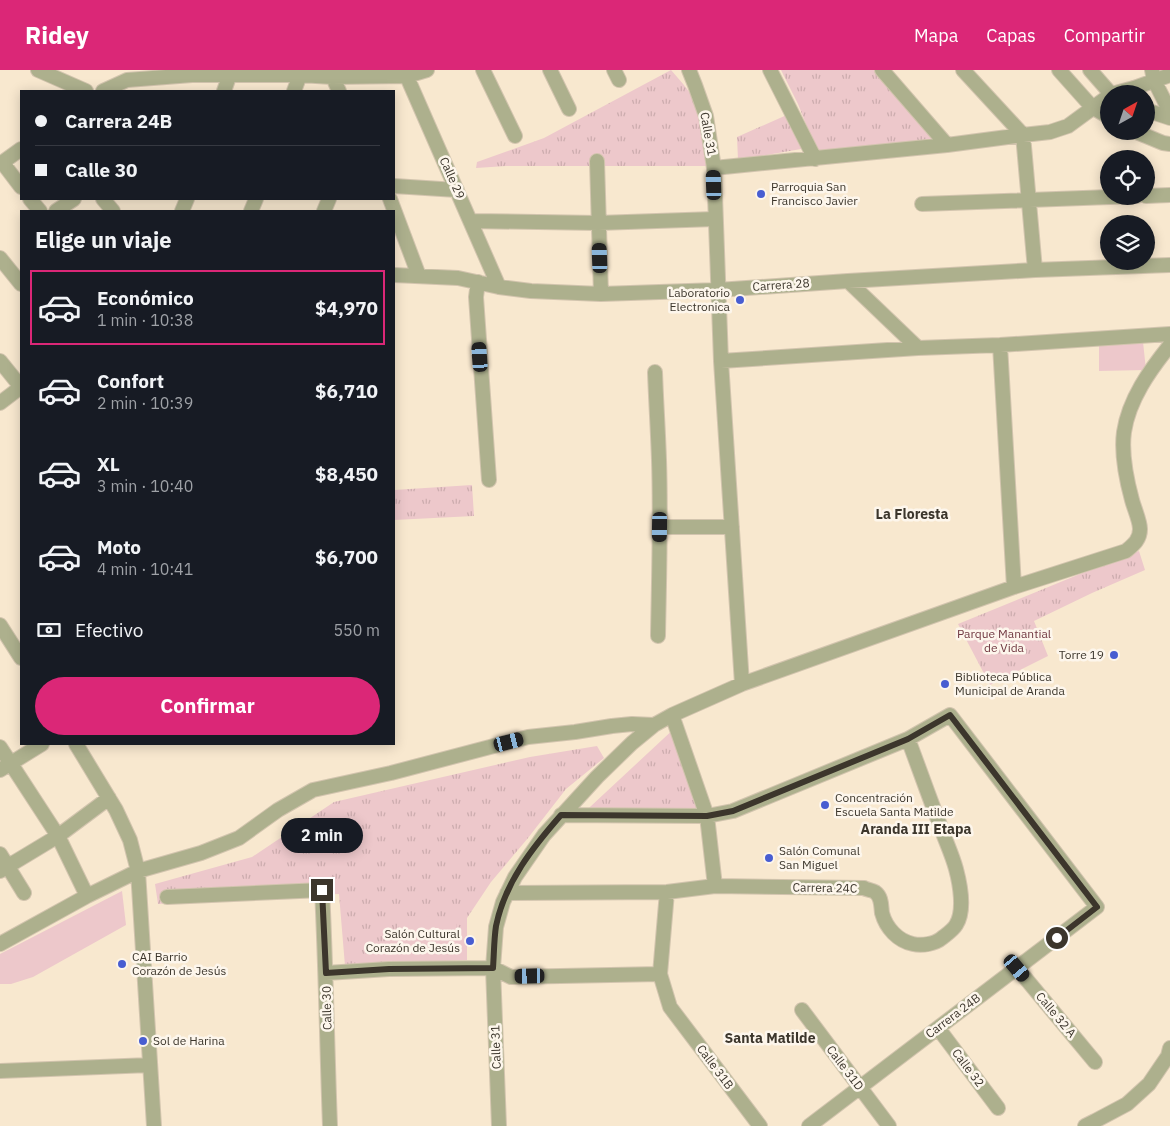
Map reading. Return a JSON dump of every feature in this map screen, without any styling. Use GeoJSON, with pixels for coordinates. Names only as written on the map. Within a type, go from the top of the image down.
{"type":"FeatureCollection","features":[{"type":"Feature","properties":{"kind":"street"},"geometry":{"type":"LineString","coordinates":[[38,70],[84,90]]}},
{"type":"Feature","properties":{"kind":"street"},"geometry":{"type":"LineString","coordinates":[[105,90],[127,80],[141,80],[193,72],[230,74],[258,72],[300,75],[405,73],[427,70]]}},
{"type":"Feature","properties":{"kind":"street"},"geometry":{"type":"LineString","coordinates":[[484,70],[515,136]]}},
{"type":"Feature","properties":{"kind":"street"},"geometry":{"type":"LineString","coordinates":[[550,70],[569,109]]}},
{"type":"Feature","properties":{"kind":"street","name":"Calle 31"},"geometry":{"type":"LineString","coordinates":[[689,70],[706,116],[714,168],[721,361],[742,684]]}},
{"type":"Feature","properties":{"kind":"street"},"geometry":{"type":"LineString","coordinates":[[770,70],[815,159]]}},
{"type":"Feature","properties":{"kind":"street"},"geometry":{"type":"LineString","coordinates":[[882,70],[947,145]]}},
{"type":"Feature","properties":{"kind":"street"},"geometry":{"type":"LineString","coordinates":[[963,70],[1023,134],[1036,270]]}},
{"type":"Feature","properties":{"kind":"street"},"geometry":{"type":"LineString","coordinates":[[1059,70],[1092,107],[1100,112]]}},
{"type":"Feature","properties":{"kind":"street"},"geometry":{"type":"LineString","coordinates":[[1090,70],[1103,85]]}},
{"type":"Feature","properties":{"kind":"street"},"geometry":{"type":"LineString","coordinates":[[331,73],[339,90]]}},
{"type":"Feature","properties":{"kind":"street","name":"Calle 29"},"geometry":{"type":"LineString","coordinates":[[405,73],[499,287]]}},
{"type":"Feature","properties":{"kind":"street"},"geometry":{"type":"LineString","coordinates":[[224,90],[230,74]]}},
{"type":"Feature","properties":{"kind":"street"},"geometry":{"type":"LineString","coordinates":[[294,90],[300,75]]}},
{"type":"Feature","properties":{"kind":"street"},"geometry":{"type":"LineString","coordinates":[[1138,85],[1153,75],[1170,75]]}},
{"type":"Feature","properties":{"kind":"street"},"geometry":{"type":"LineString","coordinates":[[1153,75],[1170,112]]}},
{"type":"Feature","properties":{"kind":"street"},"geometry":{"type":"LineString","coordinates":[[714,168],[947,145],[1050,132],[1068,126],[1100,102]]}},
{"type":"Feature","properties":{"kind":"street"},"geometry":{"type":"LineString","coordinates":[[1155,113],[1170,118]]}},
{"type":"Feature","properties":{"kind":"street"},"geometry":{"type":"LineString","coordinates":[[1155,140],[1170,144]]}},
{"type":"Feature","properties":{"kind":"street"},"geometry":{"type":"LineString","coordinates":[[20,150],[1,163],[20,186]]}},
{"type":"Feature","properties":{"kind":"street"},"geometry":{"type":"LineString","coordinates":[[597,161],[601,294]]}},
{"type":"Feature","properties":{"kind":"street"},"geometry":{"type":"LineString","coordinates":[[395,186],[456,190]]}},
{"type":"Feature","properties":{"kind":"street"},"geometry":{"type":"LineString","coordinates":[[1155,196],[1170,195]]}},
{"type":"Feature","properties":{"kind":"street"},"geometry":{"type":"LineString","coordinates":[[922,204],[1100,197]]}},
{"type":"Feature","properties":{"kind":"street"},"geometry":{"type":"LineString","coordinates":[[31,200],[39,210]]}},
{"type":"Feature","properties":{"kind":"street"},"geometry":{"type":"LineString","coordinates":[[58,210],[72,200]]}},
{"type":"Feature","properties":{"kind":"street"},"geometry":{"type":"LineString","coordinates":[[104,200],[112,210]]}},
{"type":"Feature","properties":{"kind":"street"},"geometry":{"type":"LineString","coordinates":[[395,212],[419,276]]}},
{"type":"Feature","properties":{"kind":"street"},"geometry":{"type":"LineString","coordinates":[[470,221],[598,223],[715,219]]}},
{"type":"Feature","properties":{"kind":"street"},"geometry":{"type":"LineString","coordinates":[[0,258],[20,283]]}},
{"type":"Feature","properties":{"kind":"street","name":"Carrera 28"},"geometry":{"type":"LineString","coordinates":[[395,276],[458,278],[499,287],[531,291],[601,294],[718,290],[1036,270],[1170,265]]}},
{"type":"Feature","properties":{"kind":"street"},"geometry":{"type":"LineString","coordinates":[[848,281],[918,348]]}},
{"type":"Feature","properties":{"kind":"street"},"geometry":{"type":"LineString","coordinates":[[478,282],[476,297],[488,480]]}},
{"type":"Feature","properties":{"kind":"street"},"geometry":{"type":"LineString","coordinates":[[721,361],[1170,334]]}},
{"type":"Feature","properties":{"kind":"street"},"geometry":{"type":"LineString","coordinates":[[1000,345],[1014,587]]}},
{"type":"Feature","properties":{"kind":"street","name":"Calle 31"},"geometry":{"type":"LineString","coordinates":[[499,1126],[493,968],[496,927],[506,893],[515,877],[544,835],[561,815],[632,742],[654,725],[672,715],[742,684],[1014,587],[1126,551],[1137,541],[1140,530],[1125,468],[1123,451],[1124,431],[1130,409],[1140,388],[1170,345]]}},
{"type":"Feature","properties":{"kind":"street"},"geometry":{"type":"LineString","coordinates":[[0,361],[20,386]]}},
{"type":"Feature","properties":{"kind":"street"},"geometry":{"type":"LineString","coordinates":[[655,372],[660,527],[658,636]]}},
{"type":"Feature","properties":{"kind":"street"},"geometry":{"type":"LineString","coordinates":[[0,403],[20,388]]}},
{"type":"Feature","properties":{"kind":"street"},"geometry":{"type":"LineString","coordinates":[[660,527],[732,527]]}},
{"type":"Feature","properties":{"kind":"street"},"geometry":{"type":"LineString","coordinates":[[0,625],[20,656]]}},
{"type":"Feature","properties":{"kind":"street"},"geometry":{"type":"LineString","coordinates":[[672,715],[707,816],[715,886]]}},
{"type":"Feature","properties":{"kind":"street","name":"Carrera 24B"},"geometry":{"type":"LineString","coordinates":[[809,1126],[1097,907],[950,715],[908,739]]}},
{"type":"Feature","properties":{"kind":"street"},"geometry":{"type":"LineString","coordinates":[[0,944],[87,896],[138,871],[200,853],[239,838],[278,810],[313,790],[391,773],[528,737],[632,724],[654,725]]}},
{"type":"Feature","properties":{"kind":"street"},"geometry":{"type":"LineString","coordinates":[[561,815],[707,816],[733,811],[908,739]]}},
{"type":"Feature","properties":{"kind":"street","name":"Carrera 24C"},"geometry":{"type":"LineString","coordinates":[[506,893],[667,892],[715,886],[864,888],[875,892],[878,896],[886,923],[903,940],[914,944],[927,944],[940,940],[957,924],[961,894],[956,868],[908,739]]}},
{"type":"Feature","properties":{"kind":"street"},"geometry":{"type":"LineString","coordinates":[[6,766],[40,745]]}},
{"type":"Feature","properties":{"kind":"street"},"geometry":{"type":"LineString","coordinates":[[77,745],[116,810],[130,840],[138,871],[154,1126]]}},
{"type":"Feature","properties":{"kind":"street"},"geometry":{"type":"LineString","coordinates":[[0,747],[6,766],[58,836],[87,896]]}},
{"type":"Feature","properties":{"kind":"street"},"geometry":{"type":"LineString","coordinates":[[4,869],[58,836],[109,798]]}},
{"type":"Feature","properties":{"kind":"street"},"geometry":{"type":"LineString","coordinates":[[0,854],[4,869],[24,893]]}},
{"type":"Feature","properties":{"kind":"street","name":"Calle 30"},"geometry":{"type":"LineString","coordinates":[[167,897],[322,890],[330,1126]]}},
{"type":"Feature","properties":{"kind":"street"},"geometry":{"type":"LineString","coordinates":[[326,973],[389,969],[493,968],[511,977],[660,974],[667,892]]}},
{"type":"Feature","properties":{"kind":"street","name":"Calle 32 A"},"geometry":{"type":"LineString","coordinates":[[1017,968],[1095,1062]]}},
{"type":"Feature","properties":{"kind":"street","name":"Calle 31B"},"geometry":{"type":"LineString","coordinates":[[660,974],[670,1007],[760,1126]]}},
{"type":"Feature","properties":{"kind":"street","name":"Calle 31D"},"geometry":{"type":"LineString","coordinates":[[802,1010],[889,1126]]}},
{"type":"Feature","properties":{"kind":"street","name":"Calle 32"},"geometry":{"type":"LineString","coordinates":[[938,1028],[998,1108]]}},
{"type":"Feature","properties":{"kind":"street"},"geometry":{"type":"LineString","coordinates":[[1084,1126],[1127,1104],[1149,1084],[1168,1056],[1170,1048]]}},
{"type":"Feature","properties":{"kind":"street"},"geometry":{"type":"LineString","coordinates":[[0,1071],[150,1065]]}},
{"type":"Feature","properties":{"kind":"green space"},"geometry":{"type":"Polygon","coordinates":[[[671,70],[687,89],[700,116],[706,166],[506,166],[476,168],[477,162],[544,138],[671,70]]]}},
{"type":"Feature","properties":{"kind":"green space"},"geometry":{"type":"Polygon","coordinates":[[[781,70],[875,70],[935,139],[926,143],[818,154],[798,104],[781,70]]]}},
{"type":"Feature","properties":{"kind":"green space"},"geometry":{"type":"Polygon","coordinates":[[[789,114],[807,148],[738,160],[737,137],[789,114]]]}},
{"type":"Feature","properties":{"kind":"green space"},"geometry":{"type":"Polygon","coordinates":[[[1143,342],[1146,370],[1099,371],[1099,343],[1143,342]]]}},
{"type":"Feature","properties":{"kind":"green space"},"geometry":{"type":"Polygon","coordinates":[[[472,485],[474,516],[395,520],[395,490],[472,485]]]}},
{"type":"Feature","properties":{"kind":"green space","name":"Parque Manantial de Vida"},"geometry":{"type":"Polygon","coordinates":[[[1139,551],[1145,570],[1034,621],[1048,656],[990,685],[958,624],[1139,551]]]}},
{"type":"Feature","properties":{"kind":"green space"},"geometry":{"type":"Polygon","coordinates":[[[677,726],[712,818],[576,820],[677,726]]]}},
{"type":"Feature","properties":{"kind":"green space"},"geometry":{"type":"Polygon","coordinates":[[[597,746],[604,758],[566,789],[491,882],[467,918],[467,960],[345,966],[339,894],[158,904],[155,884],[252,857],[334,802],[530,757],[597,746]]]}},
{"type":"Feature","properties":{"kind":"green space"},"geometry":{"type":"Polygon","coordinates":[[[122,891],[126,925],[33,977],[11,984],[0,984],[0,954],[122,891]]]}},
{"type":"Feature","properties":{"kind":"green space"},"geometry":{"type":"Polygon","coordinates":[[[399,916],[457,917],[456,955],[399,954],[399,916]]]}},
{"type":"Feature","properties":{"kind":"place","name":"Parroquia San Francisco Javier"},"geometry":{"type":"Point","coordinates":[761,194]}},
{"type":"Feature","properties":{"kind":"place","name":"Laboratorio Electronica"},"geometry":{"type":"Point","coordinates":[740,300]}},
{"type":"Feature","properties":{"kind":"place","name":"Torre 19"},"geometry":{"type":"Point","coordinates":[1114,655]}},
{"type":"Feature","properties":{"kind":"place","name":"Biblioteca Pública Municipal de Aranda"},"geometry":{"type":"Point","coordinates":[945,684]}},
{"type":"Feature","properties":{"kind":"place","name":"Concentración Escuela Santa Matilde"},"geometry":{"type":"Point","coordinates":[825,805]}},
{"type":"Feature","properties":{"kind":"place","name":"Salón Comunal San Miguel"},"geometry":{"type":"Point","coordinates":[769,858]}},
{"type":"Feature","properties":{"kind":"place","name":"Salón Cultural Corazón de Jesús"},"geometry":{"type":"Point","coordinates":[470,941]}},
{"type":"Feature","properties":{"kind":"place","name":"CAI Barrio Corazón de Jesús"},"geometry":{"type":"Point","coordinates":[122,964]}},
{"type":"Feature","properties":{"kind":"place","name":"Sol de Harina"},"geometry":{"type":"Point","coordinates":[143,1041]}},
{"type":"Feature","properties":{"kind":"district","name":"La Floresta"},"geometry":{"type":"Point","coordinates":[912,514]}},
{"type":"Feature","properties":{"kind":"district","name":"Aranda III Etapa"},"geometry":{"type":"Point","coordinates":[916,829]}},
{"type":"Feature","properties":{"kind":"district","name":"Santa Matilde"},"geometry":{"type":"Point","coordinates":[770,1038]}},
{"type":"Feature","properties":{"kind":"route"},"geometry":{"type":"LineString","coordinates":[[322,890],[326,973],[389,969],[493,968],[496,927],[506,893],[532,852],[561,815],[707,816],[733,811],[908,739],[950,715],[1097,907],[1057,938]]}}]}
